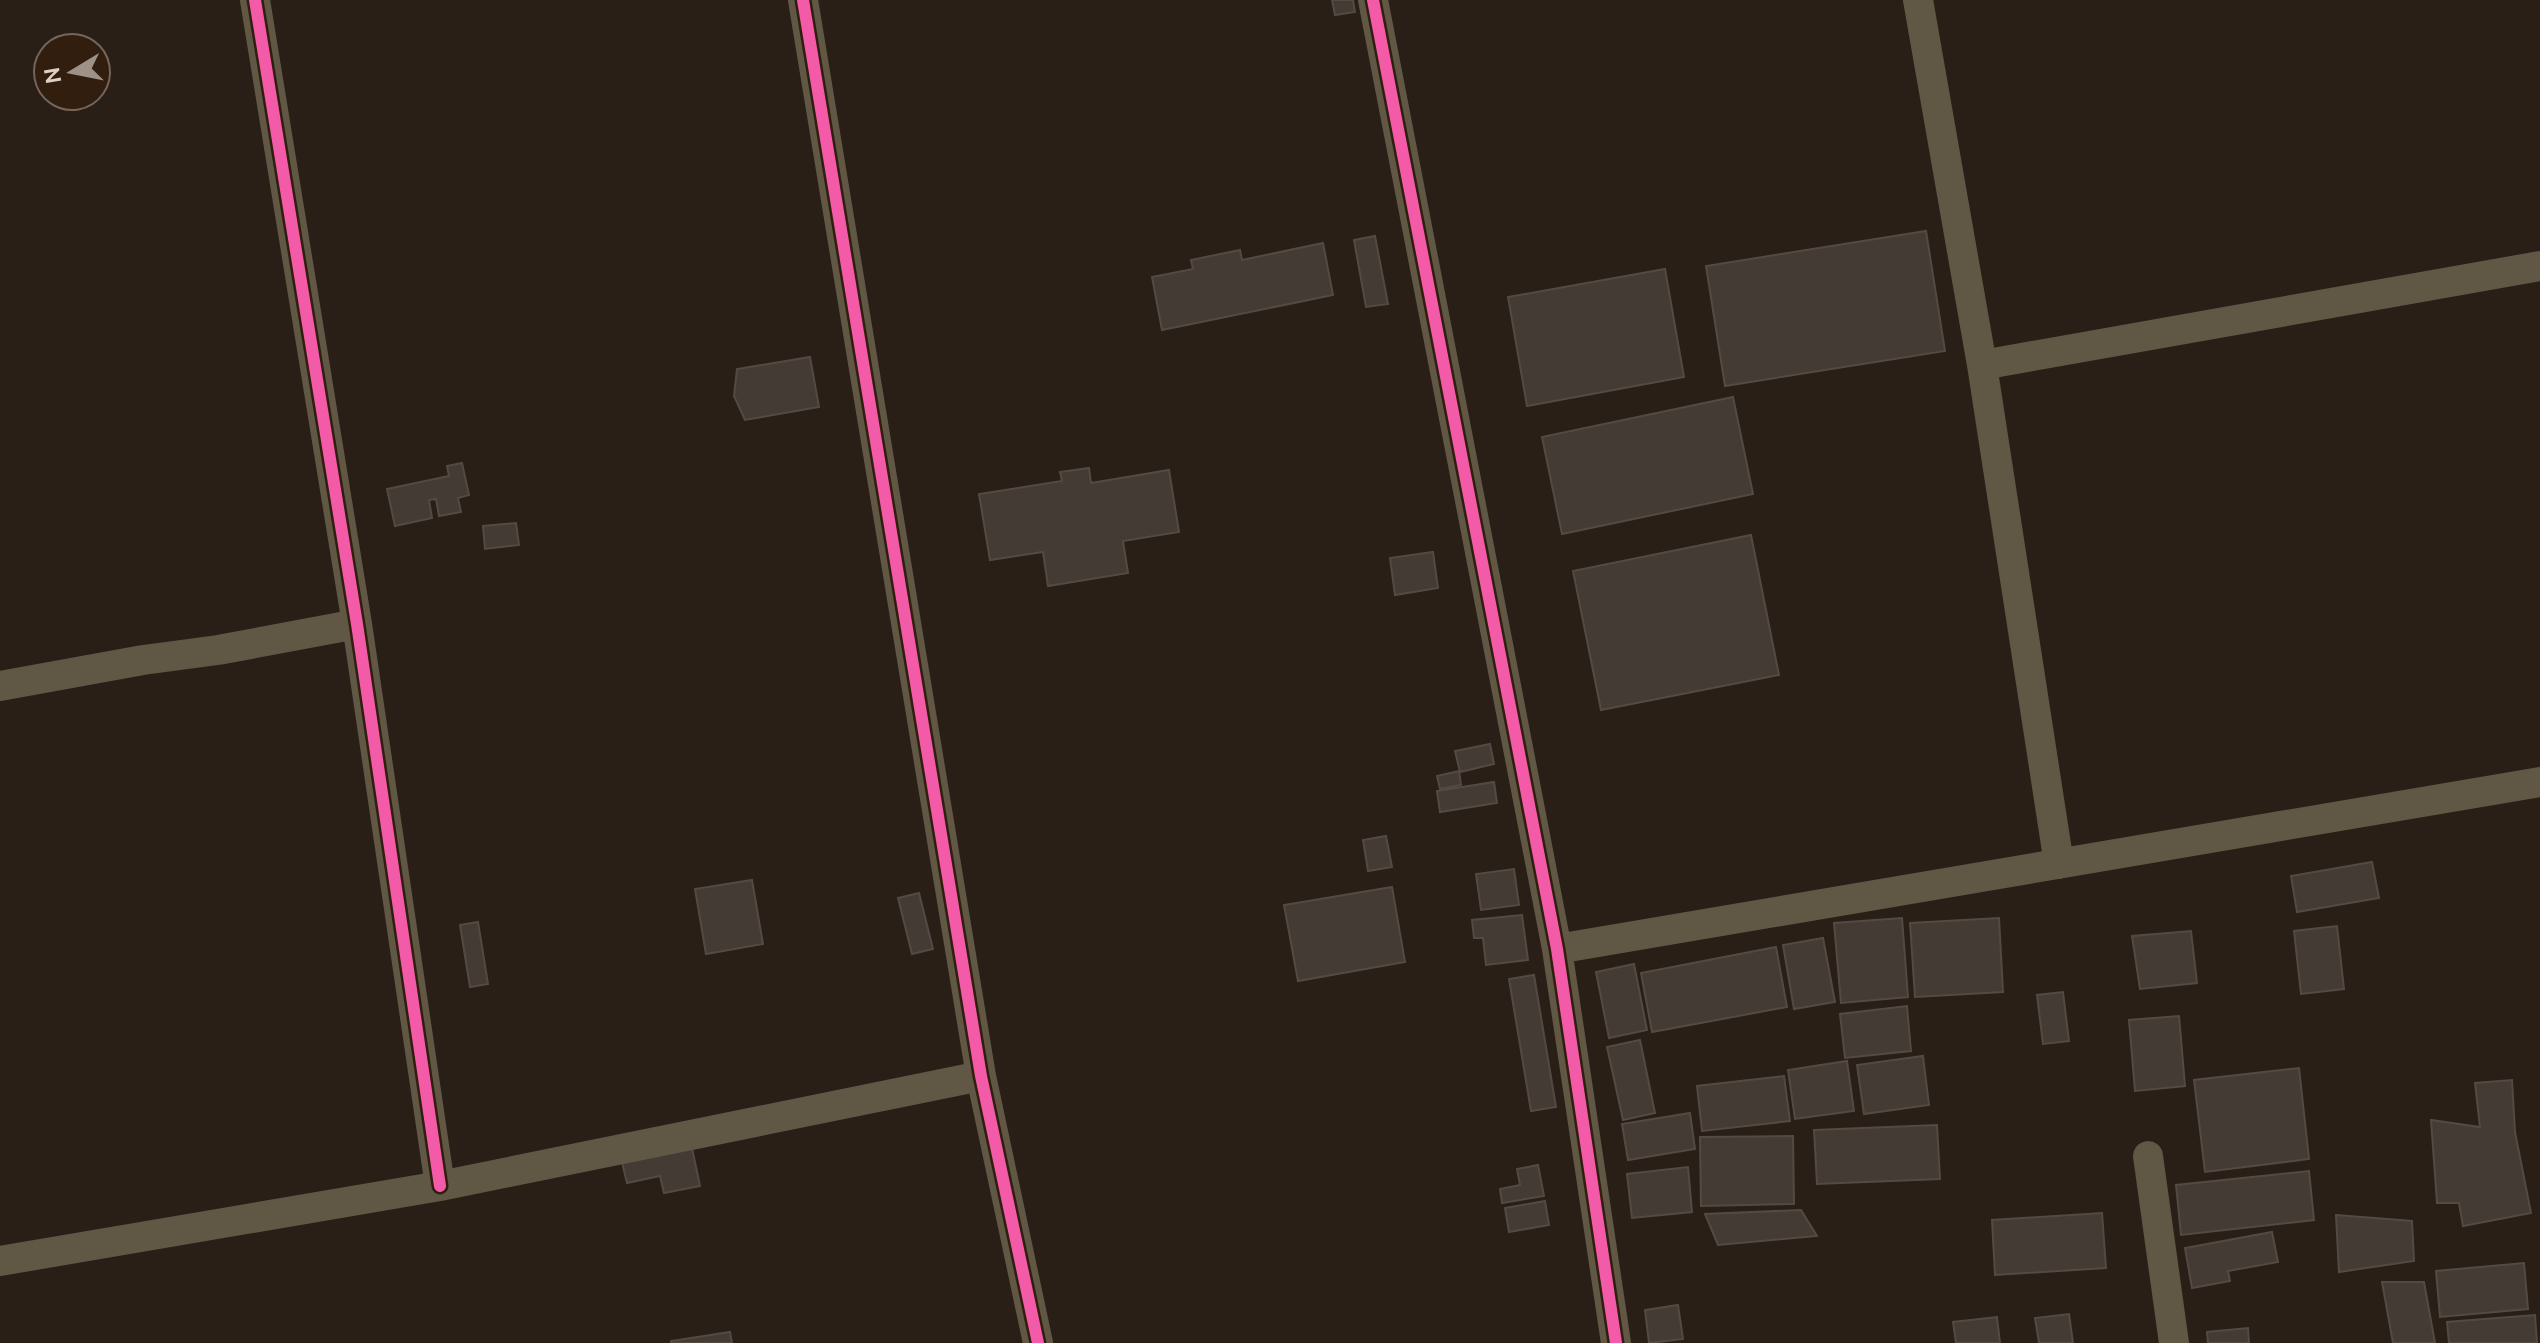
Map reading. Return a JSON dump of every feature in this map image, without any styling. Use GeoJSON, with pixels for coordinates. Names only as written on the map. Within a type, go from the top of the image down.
{"type":"FeatureCollection","features":[{"type":"Feature","properties":{"kind":"street"},"geometry":{"type":"LineString","coordinates":[[255,0],[357,624],[440,1186]]}},
{"type":"Feature","properties":{"kind":"street"},"geometry":{"type":"LineString","coordinates":[[803,0],[981,1076],[1038,1343]]}},
{"type":"Feature","properties":{"kind":"street"},"geometry":{"type":"LineString","coordinates":[[1373,0],[1557,949],[1616,1343]]}},
{"type":"Feature","properties":{"kind":"street"},"geometry":{"type":"LineString","coordinates":[[1918,0],[1982,365],[2059,864]]}},
{"type":"Feature","properties":{"kind":"street"},"geometry":{"type":"LineString","coordinates":[[1982,365],[2540,266]]}},
{"type":"Feature","properties":{"kind":"street"},"geometry":{"type":"LineString","coordinates":[[0,686],[357,624]]}},
{"type":"Feature","properties":{"kind":"street"},"geometry":{"type":"LineString","coordinates":[[1557,949],[2540,782]]}},
{"type":"Feature","properties":{"kind":"street"},"geometry":{"type":"LineString","coordinates":[[0,1261],[440,1186],[981,1076]]}},
{"type":"Feature","properties":{"kind":"street"},"geometry":{"type":"LineString","coordinates":[[2148,1156],[2174,1343]]}},
{"type":"Feature","properties":{"kind":"building"},"geometry":{"type":"Polygon","coordinates":[[[1332,0],[1353,0],[1355,12],[1335,15],[1332,0]]]}},
{"type":"Feature","properties":{"kind":"building"},"geometry":{"type":"Polygon","coordinates":[[[1926,231],[1945,351],[1725,386],[1706,266],[1926,231]]]}},
{"type":"Feature","properties":{"kind":"building"},"geometry":{"type":"Polygon","coordinates":[[[1375,236],[1388,304],[1366,307],[1354,240],[1375,236]]]}},
{"type":"Feature","properties":{"kind":"building"},"geometry":{"type":"Polygon","coordinates":[[[1323,243],[1333,295],[1162,330],[1152,277],[1193,269],[1191,260],[1240,250],[1242,260],[1323,243]]]}},
{"type":"Feature","properties":{"kind":"building"},"geometry":{"type":"Polygon","coordinates":[[[1665,269],[1684,377],[1527,406],[1508,297],[1665,269]]]}},
{"type":"Feature","properties":{"kind":"building"},"geometry":{"type":"Polygon","coordinates":[[[810,357],[819,407],[745,420],[734,396],[737,369],[810,357]]]}},
{"type":"Feature","properties":{"kind":"building"},"geometry":{"type":"Polygon","coordinates":[[[1733,397],[1753,494],[1562,534],[1542,437],[1733,397]]]}},
{"type":"Feature","properties":{"kind":"building"},"geometry":{"type":"Polygon","coordinates":[[[462,463],[469,495],[458,498],[461,512],[439,516],[436,499],[429,500],[432,518],[395,526],[387,489],[449,476],[447,466],[462,463]]]}},
{"type":"Feature","properties":{"kind":"building"},"geometry":{"type":"Polygon","coordinates":[[[1089,468],[1091,483],[1169,470],[1179,532],[1123,541],[1128,573],[1048,586],[1043,552],[990,560],[979,494],[1062,481],[1060,472],[1089,468]]]}},
{"type":"Feature","properties":{"kind":"building"},"geometry":{"type":"Polygon","coordinates":[[[516,523],[519,545],[485,549],[483,526],[516,523]]]}},
{"type":"Feature","properties":{"kind":"building"},"geometry":{"type":"Polygon","coordinates":[[[1751,535],[1779,675],[1601,710],[1573,571],[1751,535]]]}},
{"type":"Feature","properties":{"kind":"building"},"geometry":{"type":"Polygon","coordinates":[[[1433,552],[1438,588],[1395,595],[1390,558],[1433,552]]]}},
{"type":"Feature","properties":{"kind":"building"},"geometry":{"type":"Polygon","coordinates":[[[1490,744],[1494,764],[1460,772],[1455,751],[1490,744]]]}},
{"type":"Feature","properties":{"kind":"building"},"geometry":{"type":"Polygon","coordinates":[[[1459,771],[1461,785],[1440,789],[1437,776],[1459,771]]]}},
{"type":"Feature","properties":{"kind":"building"},"geometry":{"type":"Polygon","coordinates":[[[1494,782],[1497,803],[1440,812],[1437,791],[1494,782]]]}},
{"type":"Feature","properties":{"kind":"building"},"geometry":{"type":"Polygon","coordinates":[[[1386,836],[1392,867],[1368,871],[1363,840],[1386,836]]]}},
{"type":"Feature","properties":{"kind":"building"},"geometry":{"type":"Polygon","coordinates":[[[2372,862],[2379,898],[2297,912],[2291,876],[2372,862]]]}},
{"type":"Feature","properties":{"kind":"building"},"geometry":{"type":"Polygon","coordinates":[[[1514,869],[1519,905],[1481,910],[1476,874],[1514,869]]]}},
{"type":"Feature","properties":{"kind":"building"},"geometry":{"type":"Polygon","coordinates":[[[752,880],[763,944],[706,954],[695,889],[752,880]]]}},
{"type":"Feature","properties":{"kind":"building"},"geometry":{"type":"Polygon","coordinates":[[[1392,887],[1405,962],[1298,981],[1284,905],[1392,887]]]}},
{"type":"Feature","properties":{"kind":"building"},"geometry":{"type":"Polygon","coordinates":[[[919,893],[933,949],[912,954],[898,898],[919,893]]]}},
{"type":"Feature","properties":{"kind":"building"},"geometry":{"type":"Polygon","coordinates":[[[1522,915],[1528,960],[1486,965],[1483,938],[1474,938],[1472,920],[1522,915]]]}},
{"type":"Feature","properties":{"kind":"building"},"geometry":{"type":"Polygon","coordinates":[[[1902,918],[1908,997],[1841,1003],[1834,923],[1902,918]]]}},
{"type":"Feature","properties":{"kind":"building"},"geometry":{"type":"Polygon","coordinates":[[[1999,918],[2003,992],[1915,997],[1910,923],[1999,918]]]}},
{"type":"Feature","properties":{"kind":"building"},"geometry":{"type":"Polygon","coordinates":[[[478,922],[488,984],[470,987],[460,925],[478,922]]]}},
{"type":"Feature","properties":{"kind":"building"},"geometry":{"type":"Polygon","coordinates":[[[2337,926],[2344,989],[2301,994],[2294,931],[2337,926]]]}},
{"type":"Feature","properties":{"kind":"building"},"geometry":{"type":"Polygon","coordinates":[[[2191,931],[2197,983],[2140,989],[2132,936],[2191,931]]]}},
{"type":"Feature","properties":{"kind":"building"},"geometry":{"type":"Polygon","coordinates":[[[1823,938],[1835,1002],[1794,1009],[1783,945],[1823,938]]]}},
{"type":"Feature","properties":{"kind":"building"},"geometry":{"type":"Polygon","coordinates":[[[1776,947],[1787,1007],[1652,1032],[1641,973],[1776,947]]]}},
{"type":"Feature","properties":{"kind":"building"},"geometry":{"type":"Polygon","coordinates":[[[1634,964],[1647,1030],[1609,1038],[1596,972],[1634,964]]]}},
{"type":"Feature","properties":{"kind":"building"},"geometry":{"type":"Polygon","coordinates":[[[1534,975],[1556,1107],[1531,1111],[1509,979],[1534,975]]]}},
{"type":"Feature","properties":{"kind":"building"},"geometry":{"type":"Polygon","coordinates":[[[2063,992],[2069,1041],[2043,1044],[2037,995],[2063,992]]]}},
{"type":"Feature","properties":{"kind":"building"},"geometry":{"type":"Polygon","coordinates":[[[1907,1006],[1911,1051],[1845,1058],[1840,1014],[1907,1006]]]}},
{"type":"Feature","properties":{"kind":"building"},"geometry":{"type":"Polygon","coordinates":[[[2179,1016],[2185,1086],[2135,1091],[2129,1020],[2179,1016]]]}},
{"type":"Feature","properties":{"kind":"building"},"geometry":{"type":"Polygon","coordinates":[[[1640,1040],[1655,1113],[1623,1120],[1607,1047],[1640,1040]]]}},
{"type":"Feature","properties":{"kind":"building"},"geometry":{"type":"Polygon","coordinates":[[[1923,1056],[1929,1105],[1864,1114],[1857,1065],[1923,1056]]]}},
{"type":"Feature","properties":{"kind":"building"},"geometry":{"type":"Polygon","coordinates":[[[1847,1061],[1854,1111],[1795,1119],[1788,1070],[1847,1061]]]}},
{"type":"Feature","properties":{"kind":"building"},"geometry":{"type":"Polygon","coordinates":[[[2299,1068],[2309,1159],[2205,1172],[2194,1080],[2299,1068]]]}},
{"type":"Feature","properties":{"kind":"building"},"geometry":{"type":"Polygon","coordinates":[[[1784,1076],[1790,1121],[1702,1131],[1697,1086],[1784,1076]]]}},
{"type":"Feature","properties":{"kind":"building"},"geometry":{"type":"Polygon","coordinates":[[[2512,1080],[2515,1132],[2531,1213],[2463,1226],[2459,1203],[2437,1203],[2431,1120],[2480,1127],[2475,1083],[2512,1080]]]}},
{"type":"Feature","properties":{"kind":"building"},"geometry":{"type":"Polygon","coordinates":[[[1690,1113],[1695,1149],[1628,1160],[1622,1124],[1690,1113]]]}},
{"type":"Feature","properties":{"kind":"building"},"geometry":{"type":"Polygon","coordinates":[[[1937,1125],[1940,1179],[1817,1184],[1814,1130],[1937,1125]]]}},
{"type":"Feature","properties":{"kind":"building"},"geometry":{"type":"Polygon","coordinates":[[[1793,1136],[1794,1204],[1701,1206],[1700,1137],[1793,1136]]]}},
{"type":"Feature","properties":{"kind":"building"},"geometry":{"type":"Polygon","coordinates":[[[692,1148],[700,1186],[664,1193],[660,1176],[627,1183],[622,1162],[692,1148]]]}},
{"type":"Feature","properties":{"kind":"building"},"geometry":{"type":"Polygon","coordinates":[[[1538,1165],[1544,1196],[1502,1203],[1500,1189],[1520,1185],[1517,1169],[1538,1165]]]}},
{"type":"Feature","properties":{"kind":"building"},"geometry":{"type":"Polygon","coordinates":[[[1688,1167],[1692,1212],[1632,1218],[1627,1174],[1688,1167]]]}},
{"type":"Feature","properties":{"kind":"building"},"geometry":{"type":"Polygon","coordinates":[[[2309,1171],[2314,1220],[2181,1235],[2176,1185],[2309,1171]]]}},
{"type":"Feature","properties":{"kind":"building"},"geometry":{"type":"Polygon","coordinates":[[[1545,1201],[1549,1225],[1509,1232],[1505,1208],[1545,1201]]]}},
{"type":"Feature","properties":{"kind":"building"},"geometry":{"type":"Polygon","coordinates":[[[1801,1210],[1817,1236],[1718,1245],[1705,1214],[1801,1210]]]}},
{"type":"Feature","properties":{"kind":"building"},"geometry":{"type":"Polygon","coordinates":[[[2102,1213],[2106,1268],[1995,1275],[1992,1220],[2102,1213]]]}},
{"type":"Feature","properties":{"kind":"building"},"geometry":{"type":"Polygon","coordinates":[[[2336,1215],[2412,1221],[2414,1261],[2339,1272],[2336,1215]]]}},
{"type":"Feature","properties":{"kind":"building"},"geometry":{"type":"Polygon","coordinates":[[[2272,1232],[2278,1262],[2228,1271],[2230,1281],[2192,1288],[2185,1248],[2272,1232]]]}},
{"type":"Feature","properties":{"kind":"building"},"geometry":{"type":"Polygon","coordinates":[[[2524,1263],[2528,1309],[2440,1317],[2436,1271],[2524,1263]]]}},
{"type":"Feature","properties":{"kind":"building"},"geometry":{"type":"Polygon","coordinates":[[[2382,1282],[2424,1282],[2435,1343],[2393,1343],[2382,1282]]]}},
{"type":"Feature","properties":{"kind":"building"},"geometry":{"type":"Polygon","coordinates":[[[1678,1305],[1683,1339],[1649,1343],[1645,1310],[1678,1305]]]}},
{"type":"Feature","properties":{"kind":"building"},"geometry":{"type":"Polygon","coordinates":[[[2069,1314],[2073,1343],[2039,1343],[2035,1318],[2069,1314]]]}},
{"type":"Feature","properties":{"kind":"building"},"geometry":{"type":"Polygon","coordinates":[[[2535,1315],[2537,1343],[2449,1343],[2447,1322],[2535,1315]]]}},
{"type":"Feature","properties":{"kind":"building"},"geometry":{"type":"Polygon","coordinates":[[[1997,1317],[2000,1343],[1956,1343],[1953,1322],[1997,1317]]]}},
{"type":"Feature","properties":{"kind":"building"},"geometry":{"type":"Polygon","coordinates":[[[2248,1328],[2249,1343],[2208,1343],[2207,1332],[2248,1328]]]}},
{"type":"Feature","properties":{"kind":"building"},"geometry":{"type":"Polygon","coordinates":[[[730,1332],[732,1343],[671,1343],[671,1341],[730,1332]]]}},
{"type":"Feature","properties":{"kind":"cycle path"},"geometry":{"type":"LineString","coordinates":[[255,0],[357,624],[440,1186]]}},
{"type":"Feature","properties":{"kind":"cycle path"},"geometry":{"type":"LineString","coordinates":[[803,0],[981,1076],[1038,1343]]}},
{"type":"Feature","properties":{"kind":"cycle path"},"geometry":{"type":"LineString","coordinates":[[1373,0],[1557,949],[1616,1343]]}}]}
